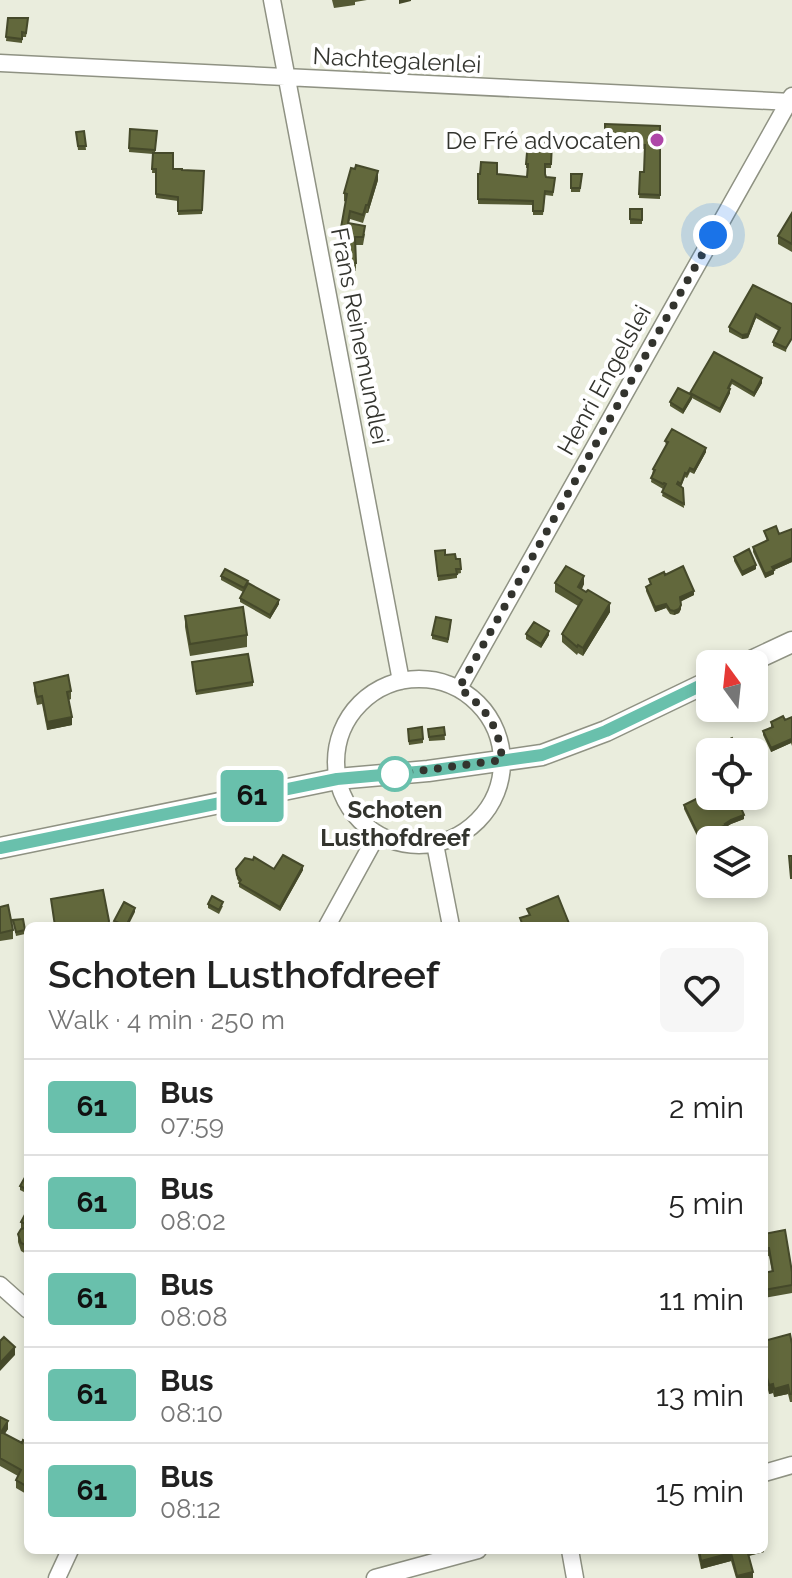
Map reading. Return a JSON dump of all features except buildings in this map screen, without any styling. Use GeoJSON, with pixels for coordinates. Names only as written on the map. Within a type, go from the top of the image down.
{"type":"FeatureCollection","features":[{"type":"Feature","properties":{"kind":"street","name":"Frans Reinemundlei"},"geometry":{"type":"LineString","coordinates":[[272,0],[401,681]]}},
{"type":"Feature","properties":{"kind":"street","name":"Nachtegalenlei"},"geometry":{"type":"LineString","coordinates":[[0,63],[791,100]]}},
{"type":"Feature","properties":{"kind":"street","name":"Henri Engelslei"},"geometry":{"type":"LineString","coordinates":[[459,688],[791,100]]}},
{"type":"Feature","properties":{"kind":"street"},"geometry":{"type":"LineString","coordinates":[[768,653],[792,642]]}},
{"type":"Feature","properties":{"kind":"street"},"geometry":{"type":"LineString","coordinates":[[431,680],[459,688],[486,713],[501,744],[501,781],[494,799],[484,815],[470,828],[435,844],[404,844],[377,835],[357,819],[337,779],[336,757],[340,736],[349,717],[363,700],[381,688],[401,681],[431,680]]}},
{"type":"Feature","properties":{"kind":"street"},"geometry":{"type":"LineString","coordinates":[[0,848],[337,779],[428,771],[542,755],[606,731],[696,688]]}},
{"type":"Feature","properties":{"kind":"street"},"geometry":{"type":"LineString","coordinates":[[329,922],[377,835]]}},
{"type":"Feature","properties":{"kind":"street"},"geometry":{"type":"LineString","coordinates":[[435,844],[450,922]]}},
{"type":"Feature","properties":{"kind":"street"},"geometry":{"type":"LineString","coordinates":[[0,1285],[24,1306]]}},
{"type":"Feature","properties":{"kind":"street"},"geometry":{"type":"LineString","coordinates":[[768,1472],[792,1465]]}},
{"type":"Feature","properties":{"kind":"street"},"geometry":{"type":"LineString","coordinates":[[57,1578],[68,1554]]}},
{"type":"Feature","properties":{"kind":"street"},"geometry":{"type":"LineString","coordinates":[[375,1578],[463,1554]]}},
{"type":"Feature","properties":{"kind":"street"},"geometry":{"type":"LineString","coordinates":[[571,1554],[575,1578]]}},
{"type":"Feature","properties":{"kind":"bus line","name":"61"},"geometry":{"type":"LineString","coordinates":[[0,848],[337,779],[428,771],[542,755],[606,731],[696,688]]}},
{"type":"Feature","properties":{"kind":"place","name":"De Fré advocaten"},"geometry":{"type":"Point","coordinates":[657,140]}},
{"type":"Feature","properties":{"kind":"place","name":"Schoten Lusthofdreef"},"geometry":{"type":"Point","coordinates":[395,774]}},
{"type":"Feature","properties":{"kind":"route"},"geometry":{"type":"LineString","coordinates":[[395,774],[502,760],[501,744],[495,728],[475,700],[459,688],[713,235]]}}]}
